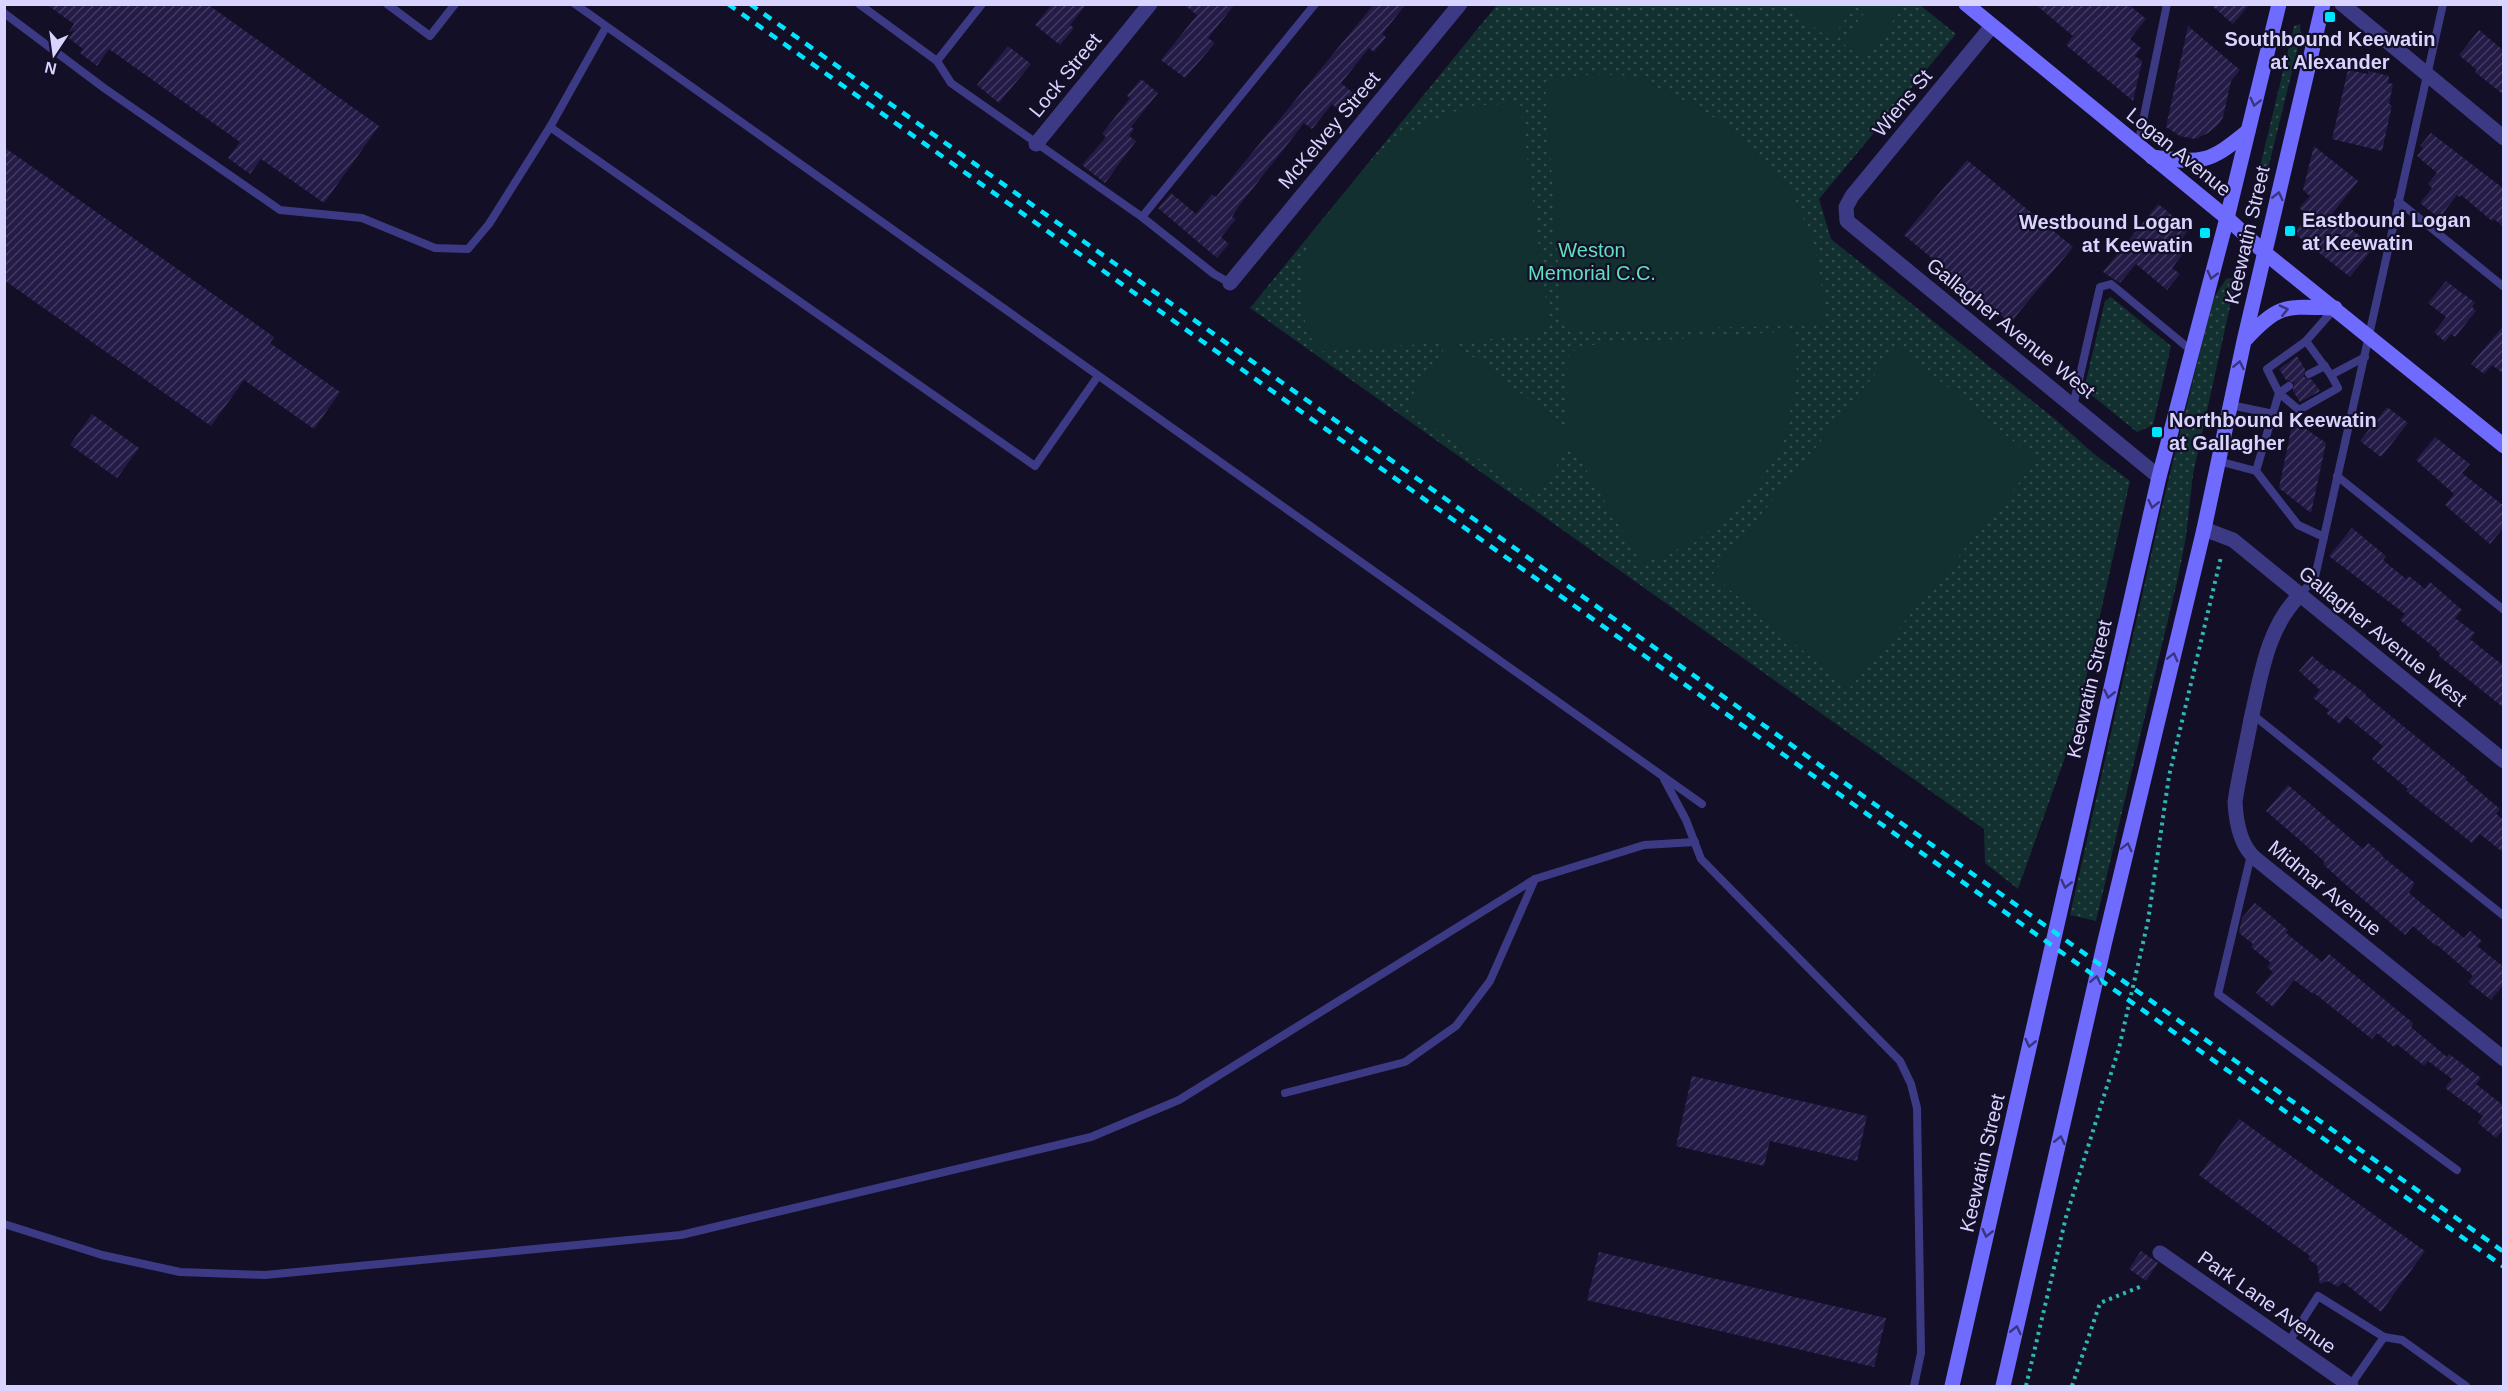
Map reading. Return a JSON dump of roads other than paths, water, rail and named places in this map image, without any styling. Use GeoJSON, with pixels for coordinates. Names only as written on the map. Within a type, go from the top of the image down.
{"type":"FeatureCollection","features":[{"type":"Feature","properties":{"kind":"main road","name":"Logan Avenue"},"geometry":{"type":"LineString","coordinates":[[1966,4],[2227,218],[2265,253],[2504,446]]}},
{"type":"Feature","properties":{"kind":"main road","name":"Keewatin Street"},"geometry":{"type":"LineString","coordinates":[[1952,1386],[2159,477],[2227,218],[2279,4]]}},
{"type":"Feature","properties":{"kind":"main road","name":"Keewatin Street"},"geometry":{"type":"LineString","coordinates":[[2003,1386],[2104,945],[2204,529],[2244,341],[2323,4]]}},
{"type":"Feature","properties":{"kind":"main road"},"geometry":{"type":"LineString","coordinates":[[2150,156],[2193,161],[2212,158],[2248,131]]}},
{"type":"Feature","properties":{"kind":"main road"},"geometry":{"type":"LineString","coordinates":[[2244,341],[2275,312],[2297,307],[2335,308]]}},
{"type":"Feature","properties":{"kind":"street","name":"Lock Street"},"geometry":{"type":"LineString","coordinates":[[1036,144],[1150,4]]}},
{"type":"Feature","properties":{"kind":"street","name":"McKelvey Street"},"geometry":{"type":"LineString","coordinates":[[1230,283],[1460,4]]}},
{"type":"Feature","properties":{"kind":"street"},"geometry":{"type":"LineString","coordinates":[[2342,4],[2504,138]]}},
{"type":"Feature","properties":{"kind":"street","name":"Wiens St"},"geometry":{"type":"LineString","coordinates":[[1846,207],[1852,196],[1992,26]]}},
{"type":"Feature","properties":{"kind":"street","name":"Gallagher Avenue West"},"geometry":{"type":"LineString","coordinates":[[1846,207],[1847,221],[2159,477]]}},
{"type":"Feature","properties":{"kind":"street","name":"Gallagher Avenue West"},"geometry":{"type":"LineString","coordinates":[[2204,529],[2234,540],[2504,761]]}},
{"type":"Feature","properties":{"kind":"street","name":"Midmar Avenue"},"geometry":{"type":"LineString","coordinates":[[2300,595],[2287,607],[2270,644],[2252,714],[2235,802],[2239,828],[2245,846],[2251,855],[2504,1059]]}},
{"type":"Feature","properties":{"kind":"street","name":"Park Lane Avenue"},"geometry":{"type":"LineString","coordinates":[[2160,1253],[2350,1386]]}},
{"type":"Feature","properties":{"kind":"lane"},"geometry":{"type":"LineString","coordinates":[[387,4],[430,36],[455,4]]}},
{"type":"Feature","properties":{"kind":"lane"},"geometry":{"type":"LineString","coordinates":[[575,4],[1702,804]]}},
{"type":"Feature","properties":{"kind":"lane"},"geometry":{"type":"LineString","coordinates":[[859,4],[937,61],[951,83],[1142,217],[1215,274],[1230,283]]}},
{"type":"Feature","properties":{"kind":"lane"},"geometry":{"type":"LineString","coordinates":[[937,61],[982,4]]}},
{"type":"Feature","properties":{"kind":"lane"},"geometry":{"type":"LineString","coordinates":[[1142,217],[1315,4]]}},
{"type":"Feature","properties":{"kind":"lane"},"geometry":{"type":"LineString","coordinates":[[2300,595],[2315,577],[2443,4]]}},
{"type":"Feature","properties":{"kind":"lane"},"geometry":{"type":"LineString","coordinates":[[2138,146],[2166,5]]}},
{"type":"Feature","properties":{"kind":"lane"},"geometry":{"type":"LineString","coordinates":[[4,13],[104,88],[280,210],[362,218],[435,248],[468,249],[489,224],[550,127],[606,27]]}},
{"type":"Feature","properties":{"kind":"lane"},"geometry":{"type":"LineString","coordinates":[[550,127],[1035,466],[1098,376]]}},
{"type":"Feature","properties":{"kind":"lane"},"geometry":{"type":"LineString","coordinates":[[2398,201],[2504,287]]}},
{"type":"Feature","properties":{"kind":"lane"},"geometry":{"type":"LineString","coordinates":[[2073,406],[2100,287],[2111,284],[2192,351]]}},
{"type":"Feature","properties":{"kind":"lane"},"geometry":{"type":"LineString","coordinates":[[2306,341],[2338,388],[2299,410],[2279,393],[2266,369],[2306,341],[2335,308]]}},
{"type":"Feature","properties":{"kind":"lane"},"geometry":{"type":"LineString","coordinates":[[2331,375],[2365,357]]}},
{"type":"Feature","properties":{"kind":"lane"},"geometry":{"type":"LineString","coordinates":[[2309,374],[2325,366]]}},
{"type":"Feature","properties":{"kind":"lane"},"geometry":{"type":"LineString","coordinates":[[2256,471],[2279,393],[2289,386]]}},
{"type":"Feature","properties":{"kind":"lane"},"geometry":{"type":"LineString","coordinates":[[2230,405],[2274,414]]}},
{"type":"Feature","properties":{"kind":"lane"},"geometry":{"type":"LineString","coordinates":[[2218,461],[2256,471],[2298,525],[2324,537]]}},
{"type":"Feature","properties":{"kind":"lane"},"geometry":{"type":"LineString","coordinates":[[2337,476],[2504,610]]}},
{"type":"Feature","properties":{"kind":"lane"},"geometry":{"type":"LineString","coordinates":[[2252,714],[2504,916]]}},
{"type":"Feature","properties":{"kind":"lane"},"geometry":{"type":"LineString","coordinates":[[1662,776],[1686,820],[1701,859],[1900,1060],[1911,1084],[1917,1108],[1921,1353],[1914,1386]]}},
{"type":"Feature","properties":{"kind":"lane"},"geometry":{"type":"LineString","coordinates":[[4,1224],[102,1255],[180,1272],[265,1275],[681,1236],[1092,1137],[1179,1100],[1535,879],[1644,845],[1695,842]]}},
{"type":"Feature","properties":{"kind":"lane"},"geometry":{"type":"LineString","coordinates":[[2251,855],[2218,994],[2457,1170]]}},
{"type":"Feature","properties":{"kind":"lane"},"geometry":{"type":"LineString","coordinates":[[1285,1093],[1405,1062],[1456,1026],[1490,981],[1535,879]]}},
{"type":"Feature","properties":{"kind":"lane"},"geometry":{"type":"LineString","coordinates":[[2288,1343],[2318,1296],[2384,1337],[2402,1340],[2466,1386]]}},
{"type":"Feature","properties":{"kind":"lane"},"geometry":{"type":"LineString","coordinates":[[2350,1386],[2384,1337]]}},
{"type":"Feature","properties":{"kind":"railway"},"geometry":{"type":"LineString","coordinates":[[728,4],[2504,1267]]}},
{"type":"Feature","properties":{"kind":"railway"},"geometry":{"type":"LineString","coordinates":[[750,4],[2504,1252]]}},
{"type":"Feature","properties":{"kind":"place","name":"Southbound Keewatin at Alexander"},"geometry":{"type":"Point","coordinates":[2330,17]}},
{"type":"Feature","properties":{"kind":"place","name":"Eastbound Logan at Keewatin"},"geometry":{"type":"Point","coordinates":[2290,231]}},
{"type":"Feature","properties":{"kind":"place","name":"Westbound Logan at Keewatin"},"geometry":{"type":"Point","coordinates":[2205,233]}},
{"type":"Feature","properties":{"kind":"place","name":"Northbound Keewatin at Gallagher"},"geometry":{"type":"Point","coordinates":[2157,432]}},
{"type":"Feature","properties":{"kind":"park label","name":"Weston Memorial C.C."},"geometry":{"type":"Point","coordinates":[1592,262]}}]}
